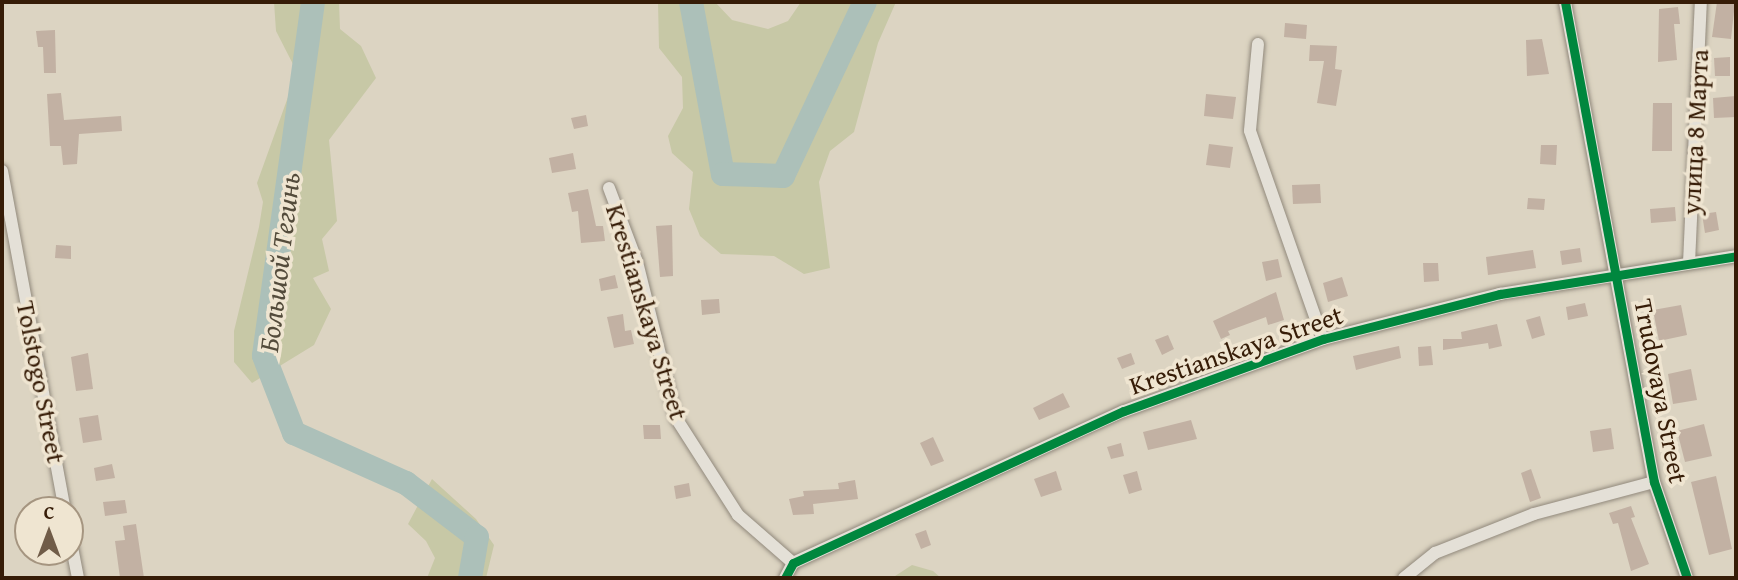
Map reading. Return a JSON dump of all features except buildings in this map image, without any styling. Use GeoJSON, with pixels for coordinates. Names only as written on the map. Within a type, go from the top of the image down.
{"type":"FeatureCollection","features":[{"type":"Feature","properties":{"kind":"street","name":"Trudovaya Street"},"geometry":{"type":"LineString","coordinates":[[1565,2],[1618,275],[1654,482],[1687,578]]}},
{"type":"Feature","properties":{"kind":"street","name":"улица 8 Марта"},"geometry":{"type":"LineString","coordinates":[[1689,263],[1701,2]]}},
{"type":"Feature","properties":{"kind":"street","name":"Krestianskaya Street"},"geometry":{"type":"LineString","coordinates":[[1258,44],[1250,131],[1323,340]]}},
{"type":"Feature","properties":{"kind":"street","name":"Tolstogo Street"},"geometry":{"type":"LineString","coordinates":[[2,171],[62,496]]}},
{"type":"Feature","properties":{"kind":"street","name":"Krestianskaya Street"},"geometry":{"type":"LineString","coordinates":[[609,188],[637,262],[676,418],[738,515],[793,563],[1124,411],[1323,340],[1500,294],[1736,256]]}},
{"type":"Feature","properties":{"kind":"street"},"geometry":{"type":"LineString","coordinates":[[1404,578],[1435,553],[1534,514],[1654,482]]}},
{"type":"Feature","properties":{"kind":"street"},"geometry":{"type":"LineString","coordinates":[[785,578],[793,563]]}},
{"type":"Feature","properties":{"kind":"green space"},"geometry":{"type":"Polygon","coordinates":[[[274,2],[339,2],[340,29],[361,46],[376,78],[329,140],[337,221],[322,239],[329,271],[313,278],[331,309],[314,345],[252,383],[234,362],[234,331],[263,202],[257,183],[297,72],[276,31],[274,2]]]}},
{"type":"Feature","properties":{"kind":"green space"},"geometry":{"type":"Polygon","coordinates":[[[658,2],[715,2],[732,20],[768,29],[788,21],[801,2],[896,2],[878,43],[854,132],[830,151],[819,182],[830,268],[804,274],[774,256],[721,254],[700,236],[689,209],[693,172],[672,153],[668,136],[683,108],[682,77],[659,48],[658,2]]]}},
{"type":"Feature","properties":{"kind":"green space"},"geometry":{"type":"Polygon","coordinates":[[[432,479],[476,519],[494,545],[486,578],[427,578],[435,558],[426,541],[408,524],[432,479]]]}},
{"type":"Feature","properties":{"kind":"green space"},"geometry":{"type":"Polygon","coordinates":[[[912,565],[933,571],[941,578],[892,578],[912,565]]]}},
{"type":"Feature","properties":{"kind":"waterway","name":"Большой Тегинь"},"geometry":{"type":"LineString","coordinates":[[313,2],[264,356],[294,433],[406,483],[477,537],[470,578]]}},
{"type":"Feature","properties":{"kind":"waterway","name":"Большой Тегинь"},"geometry":{"type":"LineString","coordinates":[[691,2],[723,174],[783,176],[865,2]]}},
{"type":"Feature","properties":{"kind":"cycle path"},"geometry":{"type":"LineString","coordinates":[[1565,2],[1654,482],[1687,578]]}},
{"type":"Feature","properties":{"kind":"cycle path"},"geometry":{"type":"LineString","coordinates":[[785,578],[793,563],[1124,411],[1323,339],[1500,294],[1736,256]]}}]}
